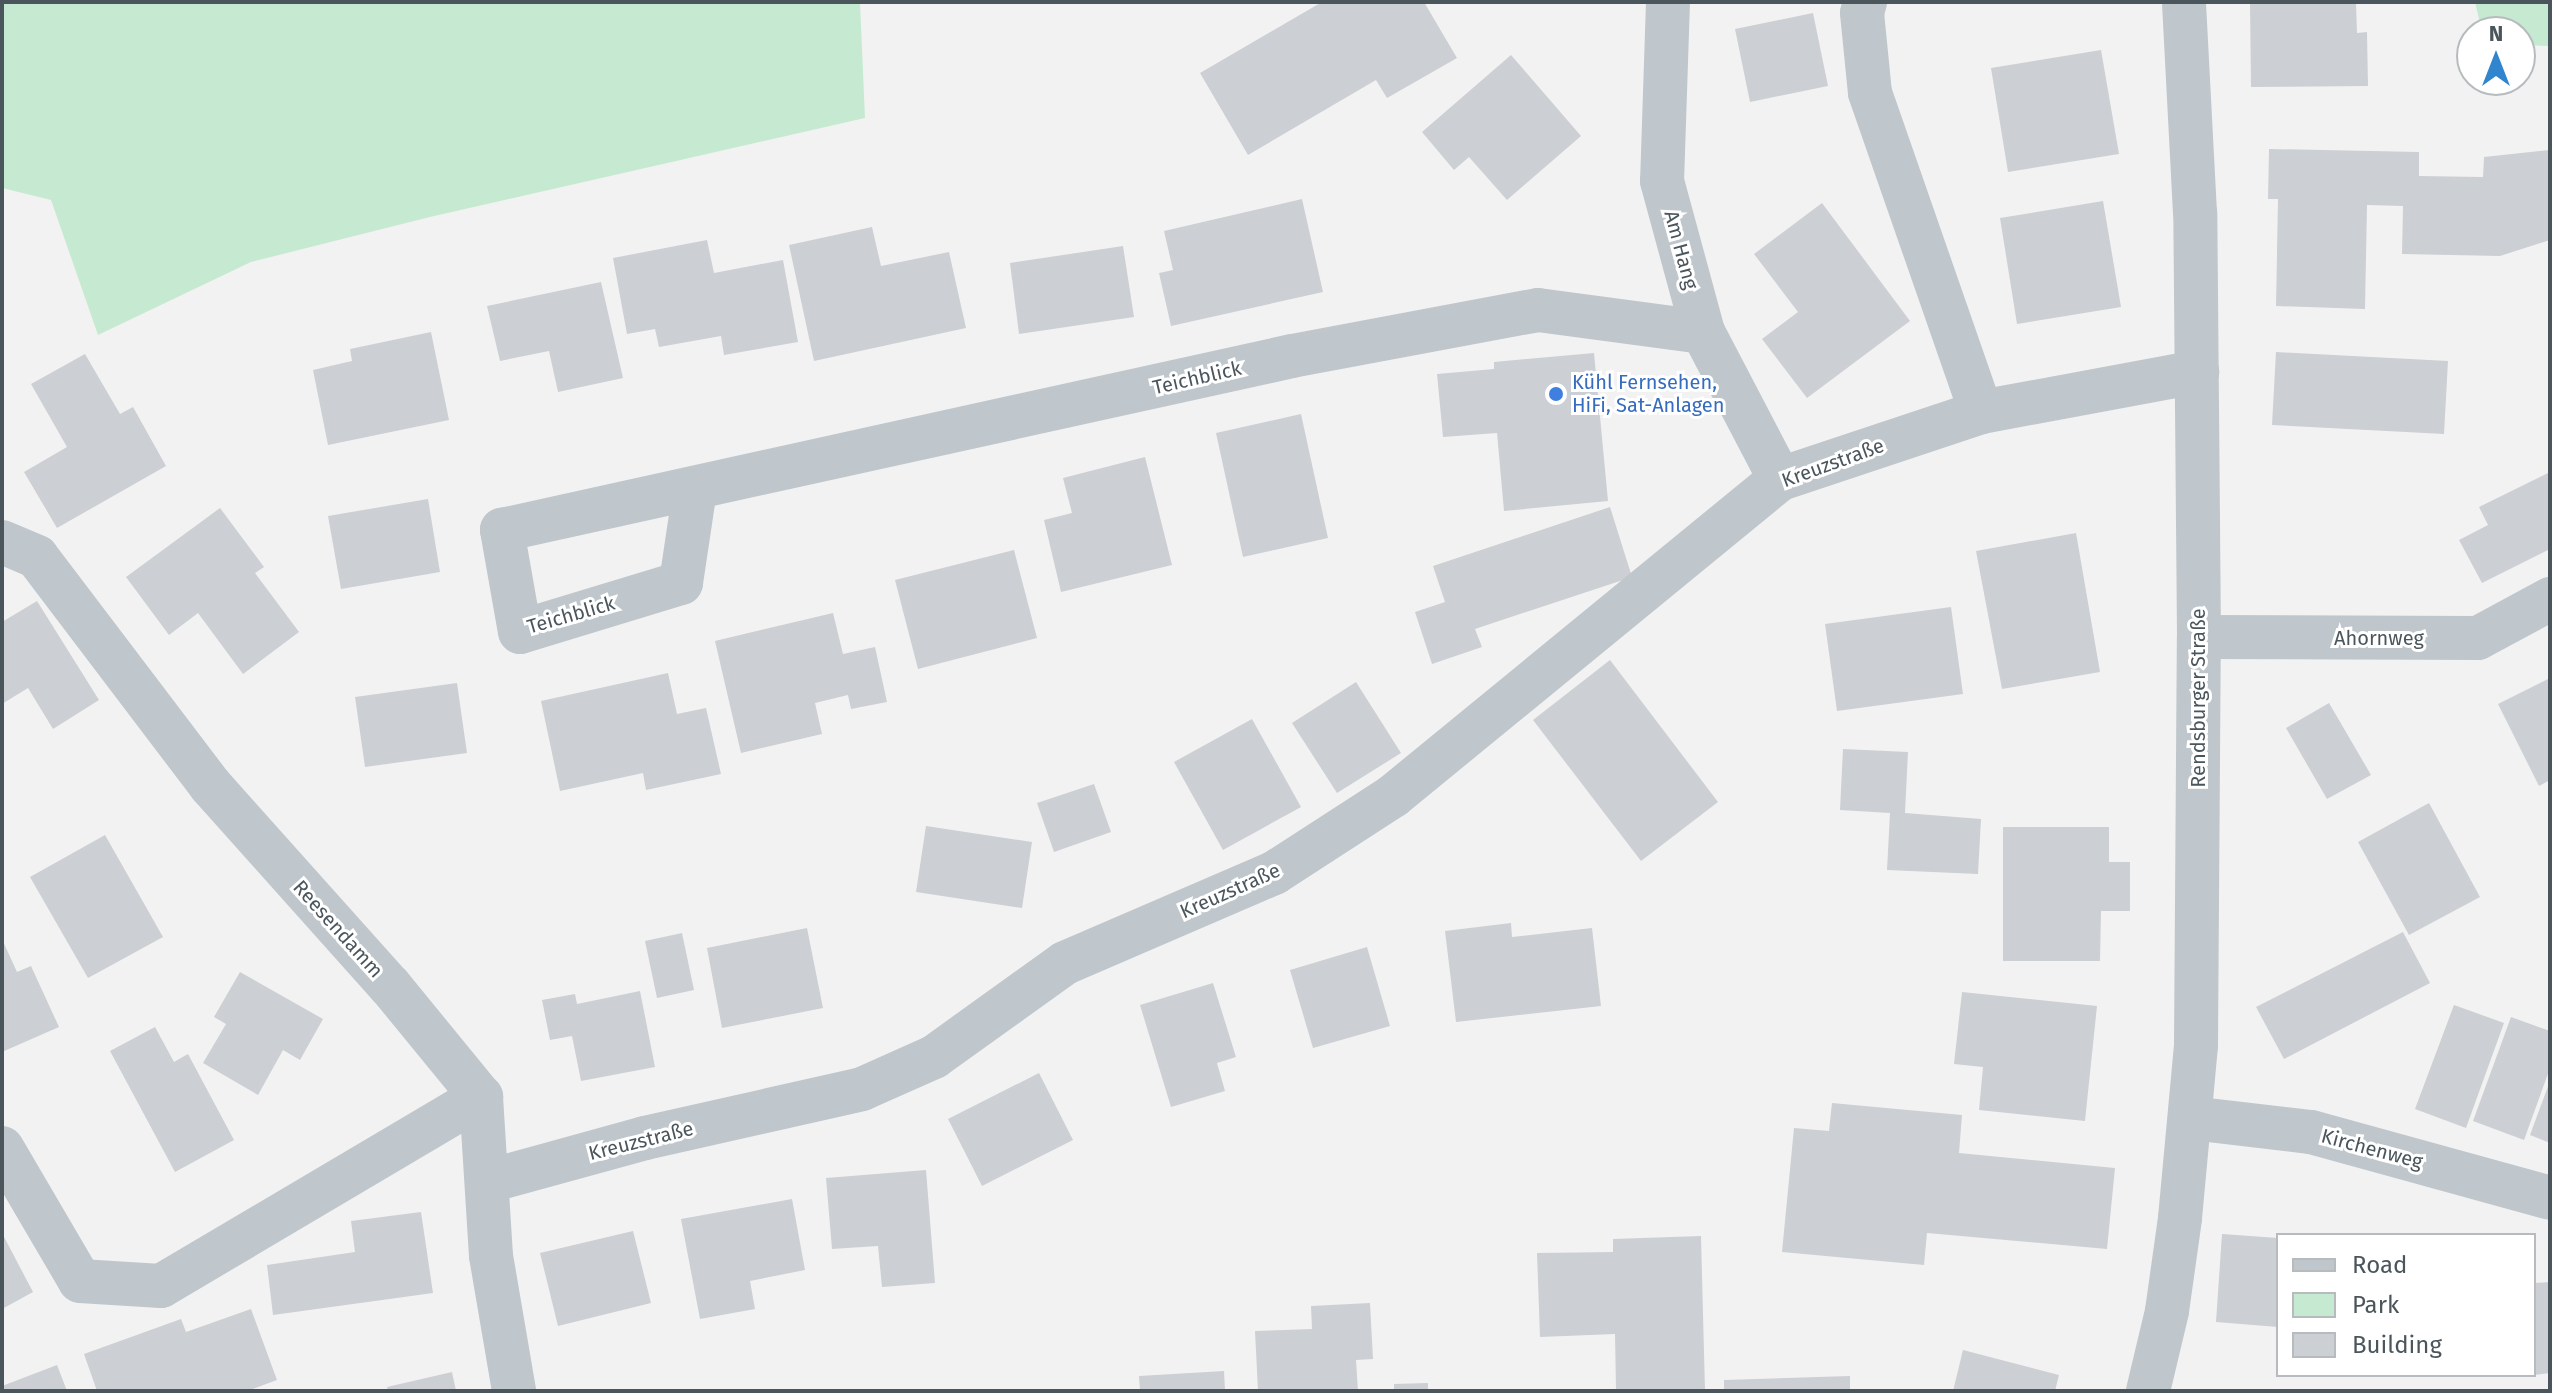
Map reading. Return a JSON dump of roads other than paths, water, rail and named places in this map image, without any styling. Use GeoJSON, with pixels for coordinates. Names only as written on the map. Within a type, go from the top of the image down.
{"type":"FeatureCollection","features":[{"type":"Feature","properties":{"kind":"street","name":"Am Hang"},"geometry":{"type":"LineString","coordinates":[[1668,2],[1662,181],[1703,332],[1780,479]]}},
{"type":"Feature","properties":{"kind":"street","name":"Rendsburger Straße"},"geometry":{"type":"LineString","coordinates":[[2148,1391],[2167,1311],[2191,1118],[2196,1045],[2197,372],[2195,213],[2184,2]]}},
{"type":"Feature","properties":{"kind":"street"},"geometry":{"type":"LineString","coordinates":[[1863,8],[1870,93],[1981,412]]}},
{"type":"Feature","properties":{"kind":"street","name":"Teichblick"},"geometry":{"type":"LineString","coordinates":[[695,489],[681,583],[520,632],[502,530],[1292,356],[1538,310],[1703,332]]}},
{"type":"Feature","properties":{"kind":"street","name":"Kreuzstraße"},"geometry":{"type":"LineString","coordinates":[[489,1181],[645,1138],[862,1089],[934,1057],[1065,963],[1274,873],[1393,796],[1780,479],[1981,412],[2197,372]]}},
{"type":"Feature","properties":{"kind":"street","name":"Reesendamm"},"geometry":{"type":"LineString","coordinates":[[2,542],[37,557],[210,785],[390,986],[481,1097]]}},
{"type":"Feature","properties":{"kind":"street","name":"Ahornweg"},"geometry":{"type":"LineString","coordinates":[[2199,637],[2478,638],[2550,599]]}},
{"type":"Feature","properties":{"kind":"street"},"geometry":{"type":"LineString","coordinates":[[2,1148],[80,1281],[161,1286],[481,1097],[489,1181],[491,1256],[514,1391]]}},
{"type":"Feature","properties":{"kind":"street","name":"Kirchenweg"},"geometry":{"type":"LineString","coordinates":[[2191,1118],[2311,1132],[2550,1198]]}},
{"type":"Feature","properties":{"kind":"place","name":"Kühl Fernsehen, HiFi, Sat-Anlagen"},"geometry":{"type":"Point","coordinates":[1556,394]}}]}
